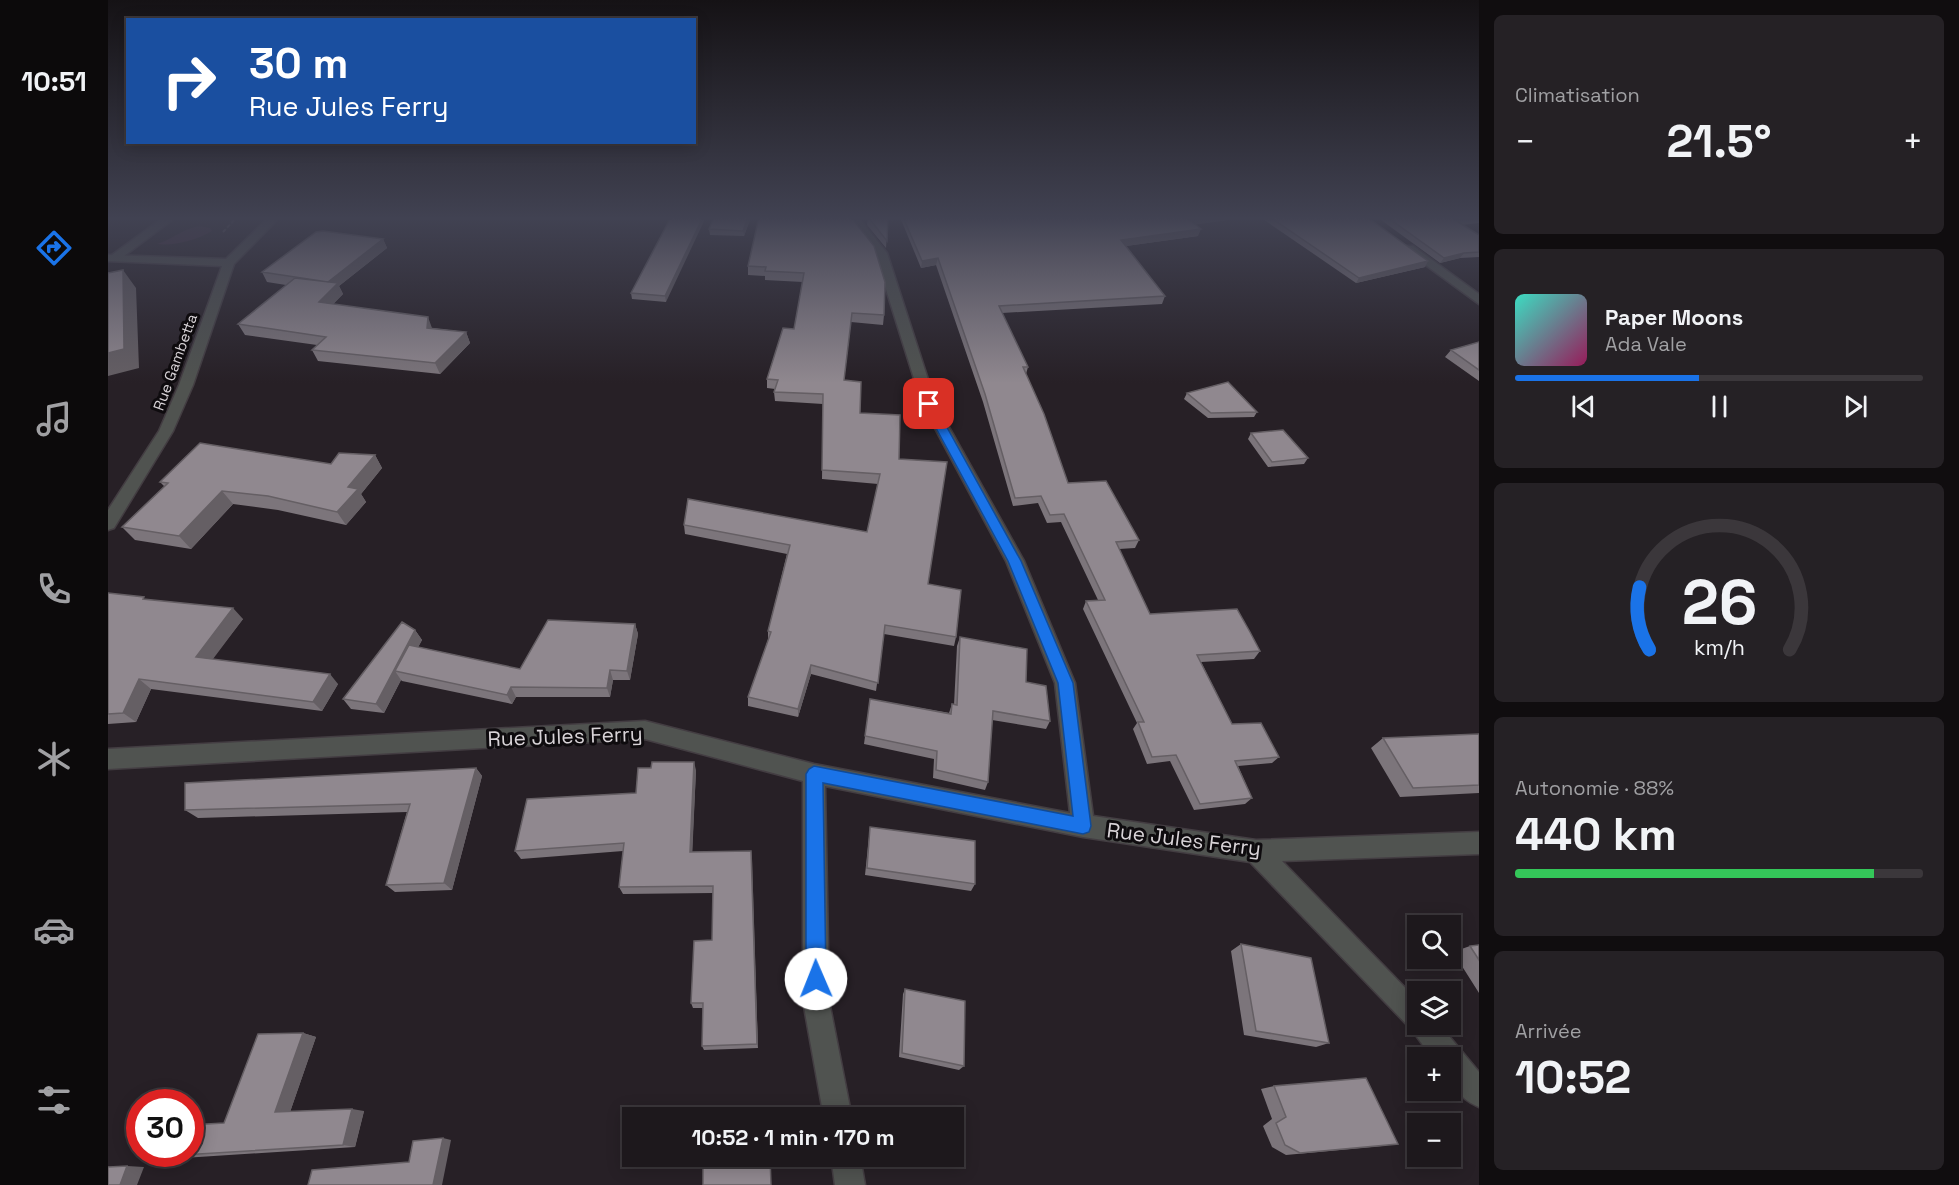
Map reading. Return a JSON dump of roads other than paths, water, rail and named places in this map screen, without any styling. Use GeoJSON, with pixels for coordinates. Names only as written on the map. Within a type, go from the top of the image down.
{"type":"FeatureCollection","features":[{"type":"Feature","properties":{"kind":"street","name":"Rue Gambetta"},"geometry":{"type":"LineString","coordinates":[[108,524],[166,431],[225,272]]}},
{"type":"Feature","properties":{"kind":"street"},"geometry":{"type":"LineString","coordinates":[[887,272],[929,404],[1015,561],[1065,683],[1083,826]]}},
{"type":"Feature","properties":{"kind":"street"},"geometry":{"type":"LineString","coordinates":[[1441,272],[1479,300]]}},
{"type":"Feature","properties":{"kind":"street","name":"Rue Jules Ferry"},"geometry":{"type":"LineString","coordinates":[[108,759],[645,730],[814,774],[1083,826],[1256,851],[1479,843]]}},
{"type":"Feature","properties":{"kind":"street"},"geometry":{"type":"LineString","coordinates":[[814,774],[816,1001],[836,1107]]}},
{"type":"Feature","properties":{"kind":"street"},"geometry":{"type":"LineString","coordinates":[[1256,851],[1407,1009]]}},
{"type":"Feature","properties":{"kind":"street"},"geometry":{"type":"LineString","coordinates":[[1431,1035],[1441,1047]]}},
{"type":"Feature","properties":{"kind":"street"},"geometry":{"type":"LineString","coordinates":[[1461,1071],[1479,1093]]}},
{"type":"Feature","properties":{"kind":"street"},"geometry":{"type":"LineString","coordinates":[[847,1167],[850,1185]]}}]}
